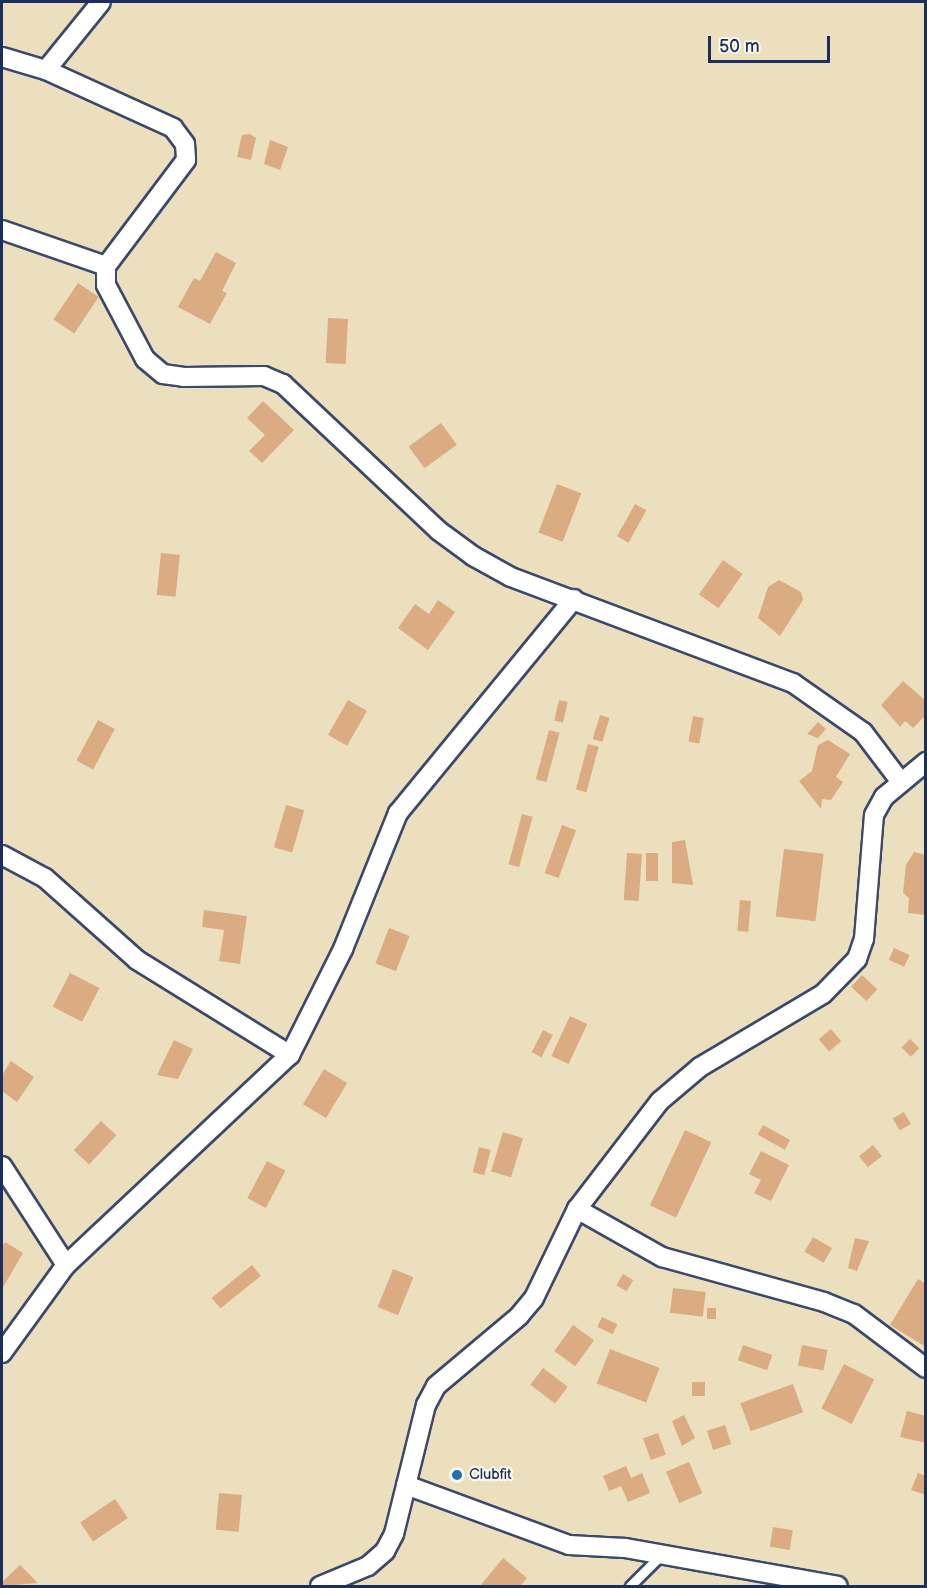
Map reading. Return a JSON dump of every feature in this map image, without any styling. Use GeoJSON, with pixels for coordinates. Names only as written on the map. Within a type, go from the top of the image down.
{"type":"FeatureCollection","features":[{"type":"Feature","properties":{"kind":"street"},"geometry":{"type":"LineString","coordinates":[[46,70],[100,2]]}},
{"type":"Feature","properties":{"kind":"street"},"geometry":{"type":"LineString","coordinates":[[2,57],[46,70],[173,128],[185,144],[186,160],[106,266],[106,285],[132,337],[145,359],[163,374],[184,377],[264,376],[283,384],[439,531],[473,556],[511,577],[793,684],[863,732],[900,781]]}},
{"type":"Feature","properties":{"kind":"street"},"geometry":{"type":"LineString","coordinates":[[2,230],[106,266]]}},
{"type":"Feature","properties":{"kind":"street"},"geometry":{"type":"LineString","coordinates":[[2,1353],[66,1265],[290,1055],[343,949],[398,813],[574,600]]}},
{"type":"Feature","properties":{"kind":"street"},"geometry":{"type":"LineString","coordinates":[[320,1587],[368,1566],[385,1551],[406,1485],[426,1405],[436,1386],[519,1316],[534,1298],[577,1209],[605,1168],[679,1083],[823,994],[858,959],[864,939],[874,815],[884,797],[900,781],[926,762]]}},
{"type":"Feature","properties":{"kind":"street"},"geometry":{"type":"LineString","coordinates":[[2,855],[45,878],[70,905],[137,960],[290,1055]]}},
{"type":"Feature","properties":{"kind":"street"},"geometry":{"type":"LineString","coordinates":[[2,1166],[66,1265]]}},
{"type":"Feature","properties":{"kind":"street"},"geometry":{"type":"LineString","coordinates":[[577,1209],[662,1257],[824,1302],[854,1314],[926,1368]]}},
{"type":"Feature","properties":{"kind":"street"},"geometry":{"type":"LineString","coordinates":[[406,1485],[559,1542],[662,1554],[838,1587]]}},
{"type":"Feature","properties":{"kind":"lane"},"geometry":{"type":"LineString","coordinates":[[630,1587],[662,1554]]}},
{"type":"Feature","properties":{"kind":"building"},"geometry":{"type":"Polygon","coordinates":[[[250,134],[256,138],[251,160],[237,157],[242,135],[250,134]]]}},
{"type":"Feature","properties":{"kind":"building"},"geometry":{"type":"Polygon","coordinates":[[[270,140],[288,147],[280,170],[264,164],[270,140]]]}},
{"type":"Feature","properties":{"kind":"building"},"geometry":{"type":"Polygon","coordinates":[[[216,252],[236,263],[222,291],[227,293],[210,324],[178,307],[194,278],[200,281],[216,252]]]}},
{"type":"Feature","properties":{"kind":"building"},"geometry":{"type":"Polygon","coordinates":[[[78,283],[99,297],[74,333],[53,319],[78,283]]]}},
{"type":"Feature","properties":{"kind":"building"},"geometry":{"type":"Polygon","coordinates":[[[328,318],[348,319],[346,364],[326,363],[328,318]]]}},
{"type":"Feature","properties":{"kind":"building"},"geometry":{"type":"Polygon","coordinates":[[[263,401],[294,430],[262,463],[249,451],[265,435],[247,418],[263,401]]]}},
{"type":"Feature","properties":{"kind":"building"},"geometry":{"type":"Polygon","coordinates":[[[441,423],[457,445],[425,468],[409,447],[441,423]]]}},
{"type":"Feature","properties":{"kind":"building"},"geometry":{"type":"Polygon","coordinates":[[[557,484],[581,493],[563,542],[538,533],[557,484]]]}},
{"type":"Feature","properties":{"kind":"building"},"geometry":{"type":"Polygon","coordinates":[[[635,504],[646,510],[628,543],[617,536],[635,504]]]}},
{"type":"Feature","properties":{"kind":"building"},"geometry":{"type":"Polygon","coordinates":[[[161,553],[180,555],[176,597],[157,595],[161,553]]]}},
{"type":"Feature","properties":{"kind":"building"},"geometry":{"type":"Polygon","coordinates":[[[723,560],[743,574],[719,608],[699,594],[723,560]]]}},
{"type":"Feature","properties":{"kind":"building"},"geometry":{"type":"Polygon","coordinates":[[[779,580],[801,592],[803,600],[780,636],[758,618],[768,587],[779,580]]]}},
{"type":"Feature","properties":{"kind":"building"},"geometry":{"type":"Polygon","coordinates":[[[438,600],[455,612],[428,650],[398,628],[415,604],[429,614],[438,600]]]}},
{"type":"Feature","properties":{"kind":"building"},"geometry":{"type":"Polygon","coordinates":[[[903,681],[926,701],[926,715],[913,728],[905,721],[900,727],[881,705],[903,681]]]}},
{"type":"Feature","properties":{"kind":"building"},"geometry":{"type":"Polygon","coordinates":[[[348,700],[367,711],[347,746],[328,735],[348,700]]]}},
{"type":"Feature","properties":{"kind":"building"},"geometry":{"type":"Polygon","coordinates":[[[559,700],[568,702],[563,722],[554,720],[559,700]]]}},
{"type":"Feature","properties":{"kind":"building"},"geometry":{"type":"Polygon","coordinates":[[[600,715],[610,718],[602,742],[593,739],[600,715]]]}},
{"type":"Feature","properties":{"kind":"building"},"geometry":{"type":"Polygon","coordinates":[[[693,716],[704,718],[699,744],[688,742],[693,716]]]}},
{"type":"Feature","properties":{"kind":"building"},"geometry":{"type":"Polygon","coordinates":[[[98,720],[115,729],[93,770],[76,761],[98,720]]]}},
{"type":"Feature","properties":{"kind":"building"},"geometry":{"type":"Polygon","coordinates":[[[818,722],[826,729],[818,738],[807,734],[818,722]]]}},
{"type":"Feature","properties":{"kind":"building"},"geometry":{"type":"Polygon","coordinates":[[[549,730],[560,733],[546,782],[536,779],[549,730]]]}},
{"type":"Feature","properties":{"kind":"building"},"geometry":{"type":"Polygon","coordinates":[[[828,740],[850,754],[836,777],[843,782],[831,800],[822,799],[821,809],[799,781],[812,771],[818,745],[828,740]]]}},
{"type":"Feature","properties":{"kind":"building"},"geometry":{"type":"Polygon","coordinates":[[[588,744],[599,747],[586,792],[576,789],[588,744]]]}},
{"type":"Feature","properties":{"kind":"building"},"geometry":{"type":"Polygon","coordinates":[[[286,805],[304,810],[292,853],[274,847],[286,805]]]}},
{"type":"Feature","properties":{"kind":"building"},"geometry":{"type":"Polygon","coordinates":[[[522,814],[533,817],[519,867],[509,864],[522,814]]]}},
{"type":"Feature","properties":{"kind":"building"},"geometry":{"type":"Polygon","coordinates":[[[562,825],[576,830],[559,878],[545,873],[562,825]]]}},
{"type":"Feature","properties":{"kind":"building"},"geometry":{"type":"Polygon","coordinates":[[[685,840],[693,885],[672,883],[672,842],[685,840]]]}},
{"type":"Feature","properties":{"kind":"building"},"geometry":{"type":"Polygon","coordinates":[[[784,849],[824,854],[815,921],[776,916],[784,849]]]}},
{"type":"Feature","properties":{"kind":"building"},"geometry":{"type":"Polygon","coordinates":[[[914,852],[926,855],[926,915],[908,913],[909,898],[903,893],[906,865],[914,852]]]}},
{"type":"Feature","properties":{"kind":"building"},"geometry":{"type":"Polygon","coordinates":[[[627,853],[642,854],[639,901],[624,900],[627,853]]]}},
{"type":"Feature","properties":{"kind":"building"},"geometry":{"type":"Polygon","coordinates":[[[646,853],[658,853],[658,881],[646,881],[646,853]]]}},
{"type":"Feature","properties":{"kind":"building"},"geometry":{"type":"Polygon","coordinates":[[[740,900],[751,901],[748,932],[737,931],[740,900]]]}},
{"type":"Feature","properties":{"kind":"building"},"geometry":{"type":"Polygon","coordinates":[[[204,910],[247,916],[240,964],[219,961],[224,930],[202,927],[204,910]]]}},
{"type":"Feature","properties":{"kind":"building"},"geometry":{"type":"Polygon","coordinates":[[[389,928],[410,936],[396,971],[375,963],[389,928]]]}},
{"type":"Feature","properties":{"kind":"building"},"geometry":{"type":"Polygon","coordinates":[[[894,948],[910,955],[904,967],[889,960],[894,948]]]}},
{"type":"Feature","properties":{"kind":"building"},"geometry":{"type":"Polygon","coordinates":[[[70,973],[99,988],[82,1022],[53,1007],[70,973]]]}},
{"type":"Feature","properties":{"kind":"building"},"geometry":{"type":"Polygon","coordinates":[[[862,975],[877,989],[866,1001],[851,987],[862,975]]]}},
{"type":"Feature","properties":{"kind":"building"},"geometry":{"type":"Polygon","coordinates":[[[570,1016],[587,1024],[569,1064],[551,1056],[570,1016]]]}},
{"type":"Feature","properties":{"kind":"building"},"geometry":{"type":"Polygon","coordinates":[[[831,1029],[841,1041],[829,1052],[819,1039],[831,1029]]]}},
{"type":"Feature","properties":{"kind":"building"},"geometry":{"type":"Polygon","coordinates":[[[543,1030],[553,1035],[541,1057],[532,1052],[543,1030]]]}},
{"type":"Feature","properties":{"kind":"building"},"geometry":{"type":"Polygon","coordinates":[[[910,1039],[919,1048],[911,1057],[902,1047],[910,1039]]]}},
{"type":"Feature","properties":{"kind":"building"},"geometry":{"type":"Polygon","coordinates":[[[174,1040],[193,1049],[178,1079],[157,1075],[174,1040]]]}},
{"type":"Feature","properties":{"kind":"building"},"geometry":{"type":"Polygon","coordinates":[[[11,1061],[34,1077],[17,1102],[2,1091],[2,1075],[11,1061]]]}},
{"type":"Feature","properties":{"kind":"building"},"geometry":{"type":"Polygon","coordinates":[[[324,1069],[347,1083],[326,1118],[303,1104],[324,1069]]]}},
{"type":"Feature","properties":{"kind":"building"},"geometry":{"type":"Polygon","coordinates":[[[904,1112],[911,1124],[900,1131],[893,1118],[904,1112]]]}},
{"type":"Feature","properties":{"kind":"building"},"geometry":{"type":"Polygon","coordinates":[[[101,1121],[116,1135],[89,1165],[74,1150],[101,1121]]]}},
{"type":"Feature","properties":{"kind":"building"},"geometry":{"type":"Polygon","coordinates":[[[763,1125],[790,1140],[785,1150],[758,1135],[763,1125]]]}},
{"type":"Feature","properties":{"kind":"building"},"geometry":{"type":"Polygon","coordinates":[[[685,1130],[711,1142],[676,1217],[650,1205],[685,1130]]]}},
{"type":"Feature","properties":{"kind":"building"},"geometry":{"type":"Polygon","coordinates":[[[503,1132],[523,1138],[511,1177],[491,1171],[503,1132]]]}},
{"type":"Feature","properties":{"kind":"building"},"geometry":{"type":"Polygon","coordinates":[[[873,1145],[882,1156],[868,1167],[859,1156],[873,1145]]]}},
{"type":"Feature","properties":{"kind":"building"},"geometry":{"type":"Polygon","coordinates":[[[479,1147],[491,1150],[484,1175],[473,1172],[479,1147]]]}},
{"type":"Feature","properties":{"kind":"building"},"geometry":{"type":"Polygon","coordinates":[[[761,1151],[789,1165],[771,1201],[754,1193],[761,1180],[749,1174],[761,1151]]]}},
{"type":"Feature","properties":{"kind":"building"},"geometry":{"type":"Polygon","coordinates":[[[267,1161],[286,1171],[266,1208],[247,1198],[267,1161]]]}},
{"type":"Feature","properties":{"kind":"building"},"geometry":{"type":"Polygon","coordinates":[[[813,1237],[832,1248],[824,1263],[804,1252],[813,1237]]]}},
{"type":"Feature","properties":{"kind":"building"},"geometry":{"type":"Polygon","coordinates":[[[855,1238],[869,1241],[857,1271],[848,1268],[855,1238]]]}},
{"type":"Feature","properties":{"kind":"building"},"geometry":{"type":"Polygon","coordinates":[[[5,1242],[23,1253],[2,1289],[2,1247],[5,1242]]]}},
{"type":"Feature","properties":{"kind":"building"},"geometry":{"type":"Polygon","coordinates":[[[252,1265],[261,1276],[220,1309],[212,1298],[252,1265]]]}},
{"type":"Feature","properties":{"kind":"building"},"geometry":{"type":"Polygon","coordinates":[[[393,1269],[413,1277],[398,1315],[378,1307],[393,1269]]]}},
{"type":"Feature","properties":{"kind":"building"},"geometry":{"type":"Polygon","coordinates":[[[623,1274],[633,1280],[627,1291],[616,1285],[623,1274]]]}},
{"type":"Feature","properties":{"kind":"building"},"geometry":{"type":"Polygon","coordinates":[[[918,1279],[926,1284],[926,1347],[890,1325],[918,1279]]]}},
{"type":"Feature","properties":{"kind":"building"},"geometry":{"type":"Polygon","coordinates":[[[673,1288],[706,1292],[703,1317],[670,1313],[673,1288]]]}},
{"type":"Feature","properties":{"kind":"building"},"geometry":{"type":"Polygon","coordinates":[[[707,1308],[716,1308],[716,1319],[707,1319],[707,1308]]]}},
{"type":"Feature","properties":{"kind":"building"},"geometry":{"type":"Polygon","coordinates":[[[602,1317],[617,1324],[613,1334],[597,1327],[602,1317]]]}},
{"type":"Feature","properties":{"kind":"building"},"geometry":{"type":"Polygon","coordinates":[[[573,1325],[594,1340],[575,1366],[554,1351],[573,1325]]]}},
{"type":"Feature","properties":{"kind":"building"},"geometry":{"type":"Polygon","coordinates":[[[743,1345],[772,1355],[767,1370],[738,1360],[743,1345]]]}},
{"type":"Feature","properties":{"kind":"building"},"geometry":{"type":"Polygon","coordinates":[[[802,1345],[828,1350],[824,1371],[798,1366],[802,1345]]]}},
{"type":"Feature","properties":{"kind":"building"},"geometry":{"type":"Polygon","coordinates":[[[610,1349],[659,1368],[646,1403],[597,1384],[610,1349]]]}},
{"type":"Feature","properties":{"kind":"building"},"geometry":{"type":"Polygon","coordinates":[[[844,1364],[874,1379],[852,1424],[821,1409],[844,1364]]]}},
{"type":"Feature","properties":{"kind":"building"},"geometry":{"type":"Polygon","coordinates":[[[543,1368],[568,1387],[555,1403],[530,1385],[543,1368]]]}},
{"type":"Feature","properties":{"kind":"building"},"geometry":{"type":"Polygon","coordinates":[[[692,1382],[705,1382],[705,1396],[692,1396],[692,1382]]]}},
{"type":"Feature","properties":{"kind":"building"},"geometry":{"type":"Polygon","coordinates":[[[793,1384],[803,1412],[751,1431],[740,1403],[793,1384]]]}},
{"type":"Feature","properties":{"kind":"building"},"geometry":{"type":"Polygon","coordinates":[[[907,1411],[926,1416],[926,1443],[900,1437],[907,1411]]]}},
{"type":"Feature","properties":{"kind":"building"},"geometry":{"type":"Polygon","coordinates":[[[684,1415],[695,1438],[682,1446],[672,1421],[684,1415]]]}},
{"type":"Feature","properties":{"kind":"building"},"geometry":{"type":"Polygon","coordinates":[[[725,1425],[731,1444],[713,1450],[707,1431],[725,1425]]]}},
{"type":"Feature","properties":{"kind":"building"},"geometry":{"type":"Polygon","coordinates":[[[658,1433],[666,1455],[651,1460],[643,1438],[658,1433]]]}},
{"type":"Feature","properties":{"kind":"building"},"geometry":{"type":"Polygon","coordinates":[[[689,1462],[702,1493],[679,1503],[666,1472],[689,1462]]]}},
{"type":"Feature","properties":{"kind":"building"},"geometry":{"type":"Polygon","coordinates":[[[626,1466],[631,1478],[642,1473],[650,1493],[628,1502],[621,1486],[609,1491],[603,1476],[626,1466]]]}},
{"type":"Feature","properties":{"kind":"building"},"geometry":{"type":"Polygon","coordinates":[[[918,1473],[926,1476],[926,1495],[911,1490],[918,1473]]]}},
{"type":"Feature","properties":{"kind":"building"},"geometry":{"type":"Polygon","coordinates":[[[219,1493],[242,1495],[239,1532],[216,1530],[219,1493]]]}},
{"type":"Feature","properties":{"kind":"building"},"geometry":{"type":"Polygon","coordinates":[[[115,1499],[128,1518],[93,1542],[80,1522],[115,1499]]]}},
{"type":"Feature","properties":{"kind":"building"},"geometry":{"type":"Polygon","coordinates":[[[773,1527],[793,1530],[790,1550],[770,1547],[773,1527]]]}},
{"type":"Feature","properties":{"kind":"building"},"geometry":{"type":"Polygon","coordinates":[[[503,1558],[527,1578],[520,1586],[480,1586],[503,1558]]]}},
{"type":"Feature","properties":{"kind":"building"},"geometry":{"type":"Polygon","coordinates":[[[20,1565],[38,1583],[2,1586],[2,1582],[20,1565]]]}},
{"type":"Feature","properties":{"kind":"place","name":"Clubfit"},"geometry":{"type":"Point","coordinates":[457,1475]}}]}
